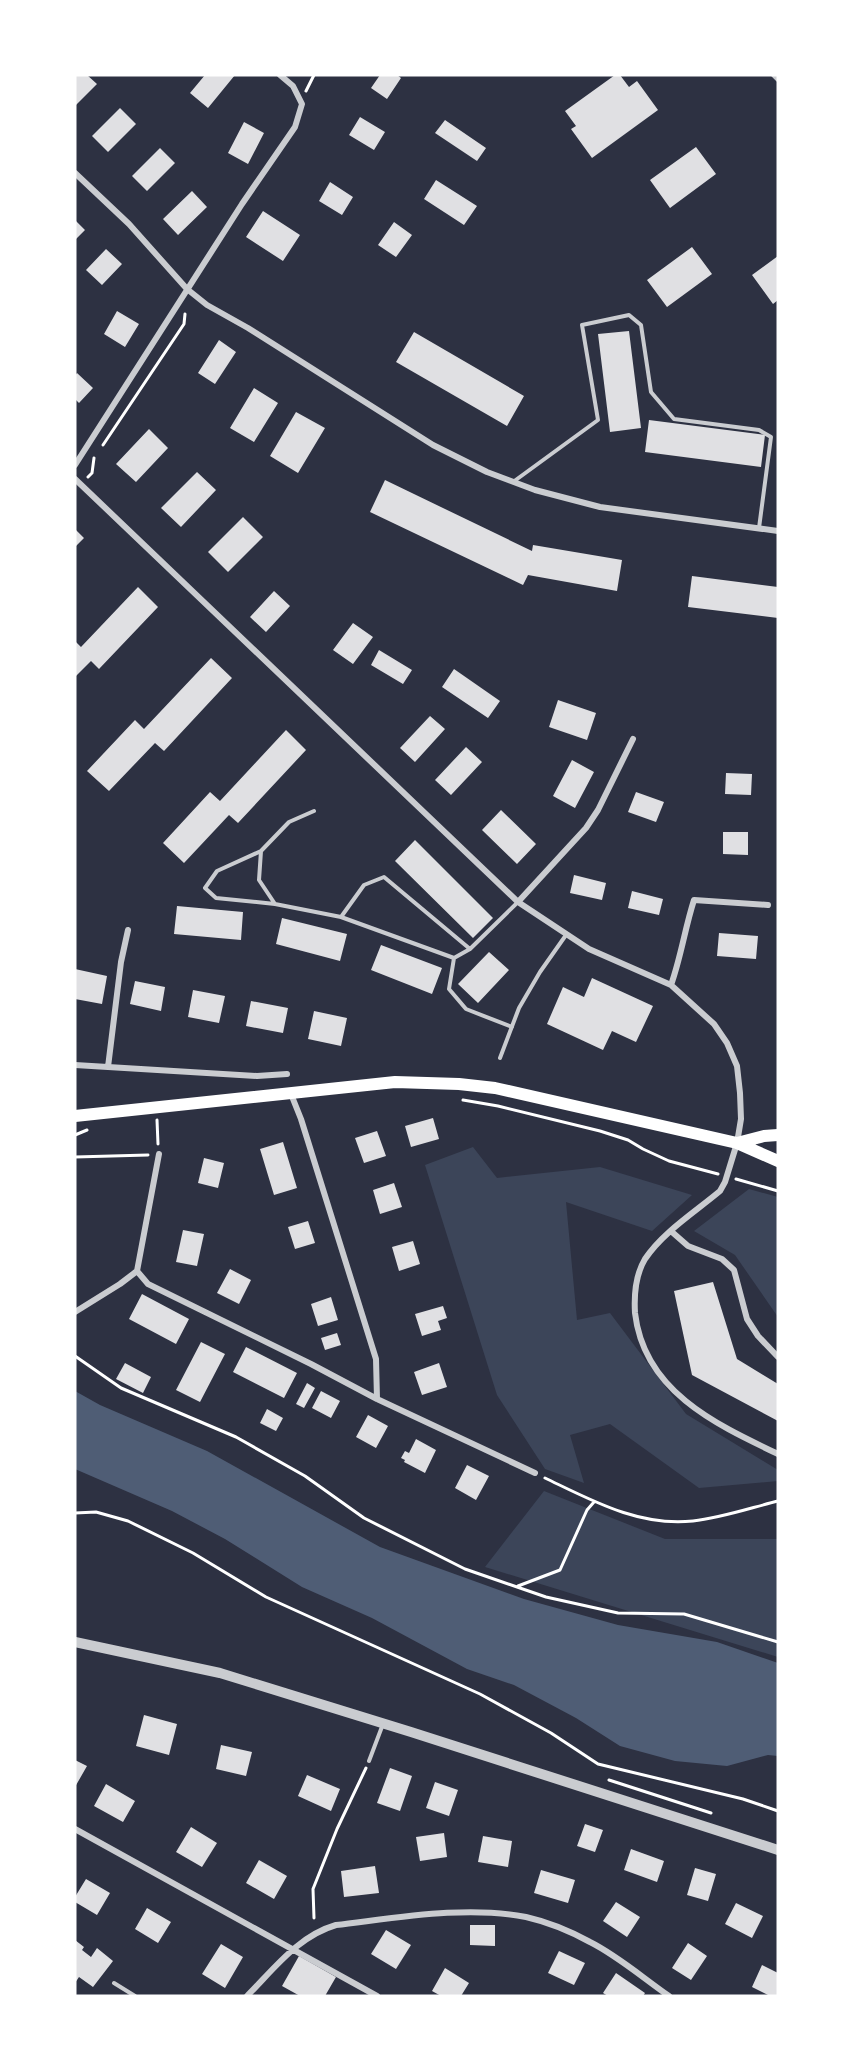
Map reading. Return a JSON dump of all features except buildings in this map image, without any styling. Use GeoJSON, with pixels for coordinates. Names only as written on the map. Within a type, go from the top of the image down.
{"type":"FeatureCollection","features":[{"type":"Feature","properties":{"kind":"main road"},"geometry":{"type":"LineString","coordinates":[[75,1116],[291,1094],[354,1085],[396,1082],[459,1084],[495,1088],[737,1143],[778,1161]]}},
{"type":"Feature","properties":{"kind":"main road"},"geometry":{"type":"LineString","coordinates":[[737,1143],[764,1136],[778,1136]]}},
{"type":"Feature","properties":{"kind":"street"},"geometry":{"type":"LineString","coordinates":[[75,465],[111,412],[187,289],[295,127],[302,104],[292,86],[280,75]]}},
{"type":"Feature","properties":{"kind":"street"},"geometry":{"type":"LineString","coordinates":[[75,173],[129,224],[187,289],[207,305],[248,328],[433,445],[487,472],[513,482],[600,507],[778,531]]}},
{"type":"Feature","properties":{"kind":"street"},"geometry":{"type":"LineString","coordinates":[[75,479],[518,902],[589,949],[671,985],[714,1024],[727,1043],[737,1066],[741,1119],[737,1143],[720,1191],[654,1248],[644,1262],[636,1286],[634,1304],[637,1331],[645,1352],[661,1378],[676,1394],[732,1433],[778,1454]]}},
{"type":"Feature","properties":{"kind":"street"},"geometry":{"type":"LineString","coordinates":[[518,902],[586,828],[598,810],[633,739]]}},
{"type":"Feature","properties":{"kind":"street"},"geometry":{"type":"LineString","coordinates":[[671,985],[694,900],[768,905]]}},
{"type":"Feature","properties":{"kind":"street"},"geometry":{"type":"LineString","coordinates":[[108,1067],[121,962],[128,930]]}},
{"type":"Feature","properties":{"kind":"street"},"geometry":{"type":"LineString","coordinates":[[75,1065],[257,1076],[287,1074]]}},
{"type":"Feature","properties":{"kind":"street"},"geometry":{"type":"LineString","coordinates":[[291,1094],[301,1119],[376,1359],[377,1399]]}},
{"type":"Feature","properties":{"kind":"street"},"geometry":{"type":"LineString","coordinates":[[75,1312],[138,1270],[159,1154]]}},
{"type":"Feature","properties":{"kind":"street"},"geometry":{"type":"LineString","coordinates":[[672,1232],[688,1246],[722,1259],[734,1270],[747,1319],[758,1336],[778,1357]]}},
{"type":"Feature","properties":{"kind":"street"},"geometry":{"type":"LineString","coordinates":[[138,1270],[148,1284],[159,1291],[311,1364],[377,1399],[535,1473]]}},
{"type":"Feature","properties":{"kind":"street"},"geometry":{"type":"LineString","coordinates":[[75,1642],[220,1673],[384,1723],[778,1850]]}},
{"type":"Feature","properties":{"kind":"street"},"geometry":{"type":"LineString","coordinates":[[75,1828],[377,1996]]}},
{"type":"Feature","properties":{"kind":"street"},"geometry":{"type":"LineString","coordinates":[[247,1996],[293,1949],[317,1932],[336,1925],[438,1914],[493,1913],[526,1917],[556,1926],[591,1942],[669,1996]]}},
{"type":"Feature","properties":{"kind":"lane"},"geometry":{"type":"LineString","coordinates":[[773,75],[778,80]]}},
{"type":"Feature","properties":{"kind":"lane"},"geometry":{"type":"LineString","coordinates":[[513,482],[598,420],[582,324],[629,315],[641,325],[651,392],[674,419],[759,430],[771,437],[759,529]]}},
{"type":"Feature","properties":{"kind":"lane"},"geometry":{"type":"LineString","coordinates":[[314,811],[289,822],[261,851],[217,871],[204,888],[216,898],[275,904],[341,917],[453,958],[470,949],[518,902]]}},
{"type":"Feature","properties":{"kind":"lane"},"geometry":{"type":"LineString","coordinates":[[261,851],[259,880],[275,904]]}},
{"type":"Feature","properties":{"kind":"lane"},"geometry":{"type":"LineString","coordinates":[[341,917],[364,885],[384,877],[470,949]]}},
{"type":"Feature","properties":{"kind":"lane"},"geometry":{"type":"LineString","coordinates":[[501,1058],[519,1008],[540,972],[566,935]]}},
{"type":"Feature","properties":{"kind":"lane"},"geometry":{"type":"LineString","coordinates":[[453,958],[449,989],[465,1009],[512,1027]]}},
{"type":"Feature","properties":{"kind":"lane"},"geometry":{"type":"LineString","coordinates":[[369,1761],[384,1723]]}},
{"type":"Feature","properties":{"kind":"lane"},"geometry":{"type":"LineString","coordinates":[[114,1983],[135,1996]]}},
{"type":"Feature","properties":{"kind":"path"},"geometry":{"type":"LineString","coordinates":[[92,473],[94,459],[184,324],[187,289]]}},
{"type":"Feature","properties":{"kind":"path"},"geometry":{"type":"LineString","coordinates":[[463,1100],[498,1106],[600,1131],[628,1140],[669,1161],[699,1169]]}},
{"type":"Feature","properties":{"kind":"path"},"geometry":{"type":"LineString","coordinates":[[75,1157],[159,1154],[157,1120]]}},
{"type":"Feature","properties":{"kind":"path"},"geometry":{"type":"LineString","coordinates":[[755,1185],[778,1191]]}},
{"type":"Feature","properties":{"kind":"path"},"geometry":{"type":"LineString","coordinates":[[75,1356],[121,1389],[236,1437],[304,1476],[364,1518],[465,1569],[546,1597],[618,1613],[684,1614],[778,1642]]}},
{"type":"Feature","properties":{"kind":"path"},"geometry":{"type":"LineString","coordinates":[[535,1473],[594,1502],[633,1516],[664,1522],[693,1521],[778,1501]]}},
{"type":"Feature","properties":{"kind":"path"},"geometry":{"type":"LineString","coordinates":[[517,1587],[560,1570],[587,1510],[594,1502]]}},
{"type":"Feature","properties":{"kind":"path"},"geometry":{"type":"LineString","coordinates":[[75,1513],[96,1512],[129,1521],[193,1553],[266,1597],[480,1694],[551,1733],[598,1764],[743,1799],[778,1812]]}},
{"type":"Feature","properties":{"kind":"path"},"geometry":{"type":"LineString","coordinates":[[314,1918],[313,1889],[337,1828],[369,1761]]}},
{"type":"Feature","properties":{"kind":"shaded area"},"geometry":{"type":"Polygon","coordinates":[[[473,1147],[497,1178],[600,1167],[692,1195],[652,1231],[566,1202],[577,1320],[610,1313],[686,1414],[778,1470],[778,1481],[699,1488],[610,1424],[570,1435],[584,1483],[545,1469],[497,1395],[425,1165],[473,1147]]]}},
{"type":"Feature","properties":{"kind":"shaded area"},"geometry":{"type":"Polygon","coordinates":[[[749,1189],[778,1197],[778,1317],[735,1255],[694,1231],[749,1189]]]}},
{"type":"Feature","properties":{"kind":"shaded area"},"geometry":{"type":"Polygon","coordinates":[[[75,1391],[100,1405],[207,1451],[380,1547],[524,1599],[618,1625],[717,1642],[778,1663],[778,1756],[768,1755],[727,1766],[675,1761],[620,1746],[576,1718],[514,1685],[467,1669],[372,1618],[302,1587],[225,1539],[172,1511],[75,1469],[75,1391]]]}},
{"type":"Feature","properties":{"kind":"shaded area"},"geometry":{"type":"Polygon","coordinates":[[[544,1491],[665,1539],[778,1539],[778,1657],[485,1567],[544,1491]]]}}]}
